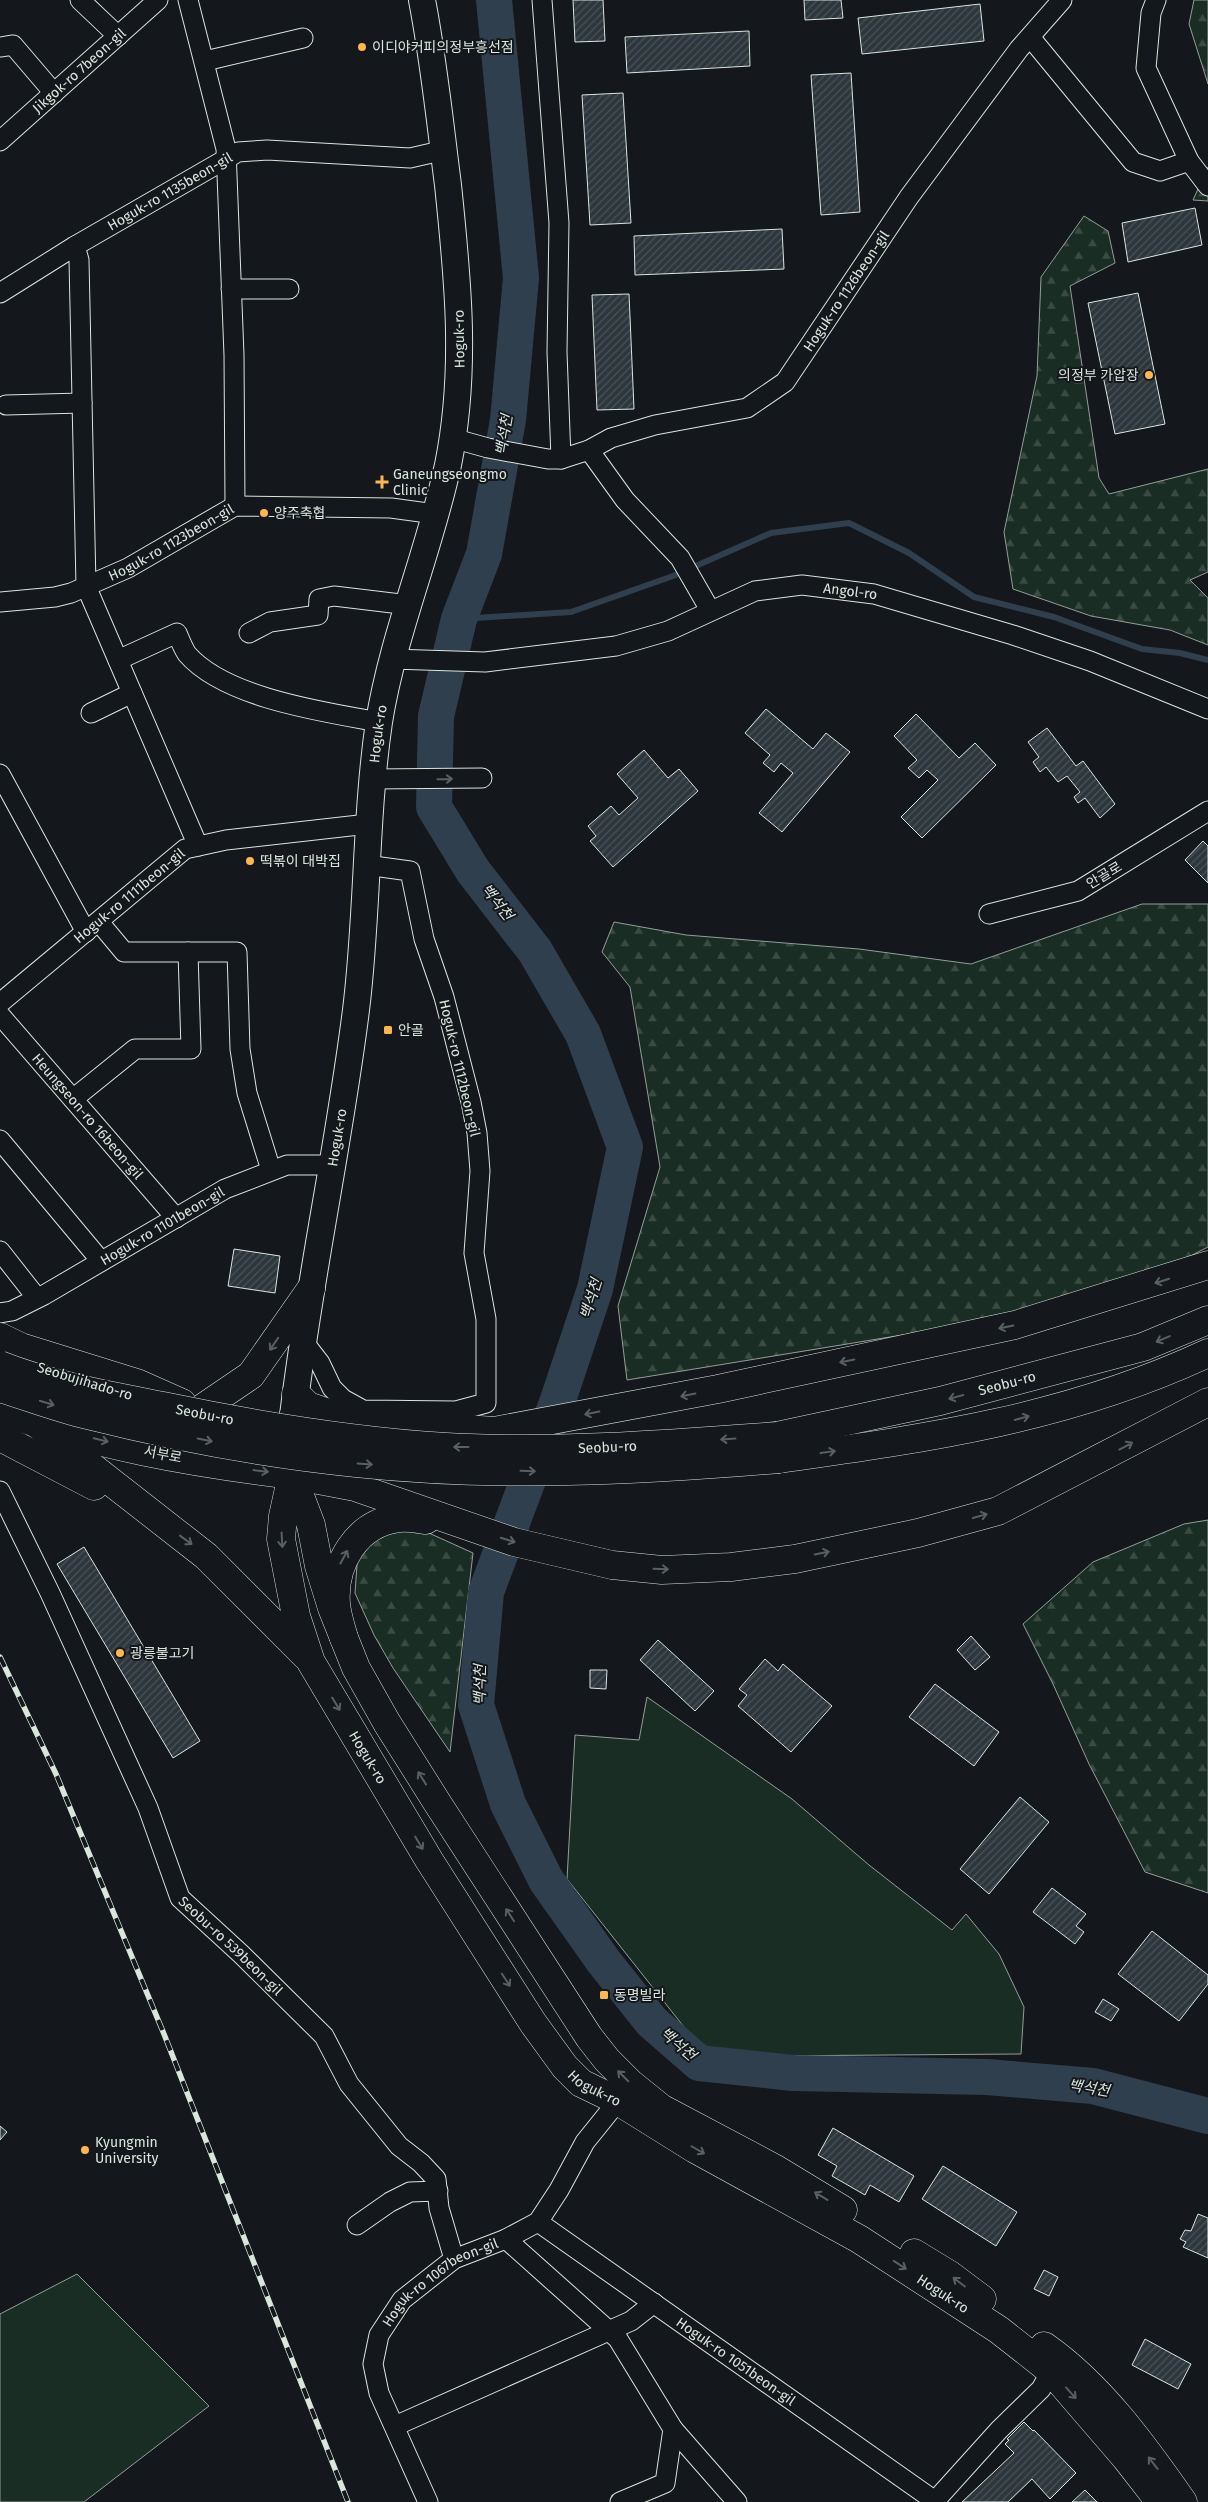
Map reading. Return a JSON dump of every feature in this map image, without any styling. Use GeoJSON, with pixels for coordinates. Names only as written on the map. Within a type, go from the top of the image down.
{"type":"FeatureCollection","features":[{"type":"Feature","properties":{"kind":"main road"},"geometry":{"type":"LineString","coordinates":[[0,1337],[21,1347],[137,1383],[186,1405],[308,1406],[319,1411],[362,1420],[494,1431],[640,1404],[1015,1325],[1119,1295],[1208,1265]]}},
{"type":"Feature","properties":{"kind":"main road"},"geometry":{"type":"LineString","coordinates":[[186,1405],[251,1375],[311,1288]]}},
{"type":"Feature","properties":{"kind":"main road","name":"Seobu-ro"},"geometry":{"type":"LineString","coordinates":[[0,1388],[87,1415],[124,1423],[225,1444],[357,1463],[559,1472],[682,1467],[778,1448],[940,1401],[1134,1350],[1208,1320]]}},
{"type":"Feature","properties":{"kind":"main road","name":"Seobu-ro"},"geometry":{"type":"LineString","coordinates":[[0,1365],[94,1392],[187,1411],[286,1430],[372,1440],[447,1447],[778,1448],[921,1439],[997,1424],[1077,1404],[1162,1375],[1208,1353]]}},
{"type":"Feature","properties":{"kind":"main road","name":"Seobujihado-ro"},"geometry":{"type":"LineString","coordinates":[[0,1354],[94,1387],[186,1405]]}},
{"type":"Feature","properties":{"kind":"main road"},"geometry":{"type":"LineString","coordinates":[[344,1638],[336,1605],[336,1584],[340,1565],[355,1541],[377,1524],[402,1517],[462,1525],[539,1548],[612,1565],[662,1570],[731,1567],[795,1559],[998,1512],[1208,1402]]}},
{"type":"Feature","properties":{"kind":"main road","name":"Hoguk-ro"},"geometry":{"type":"LineString","coordinates":[[294,1406],[292,1475],[283,1516],[282,1540],[296,1616],[311,1662],[429,1860],[533,2022],[565,2067],[581,2083],[618,2101],[695,2149],[859,2239],[999,2330],[1051,2371],[1125,2457],[1160,2502]]}},
{"type":"Feature","properties":{"kind":"main road"},"geometry":{"type":"LineString","coordinates":[[0,1410],[37,1424],[153,1517],[206,1556],[311,1662]]}},
{"type":"Feature","properties":{"kind":"main road","name":"서부로"},"geometry":{"type":"LineString","coordinates":[[37,1424],[140,1450],[355,1487],[462,1525]]}},
{"type":"Feature","properties":{"kind":"main road"},"geometry":{"type":"LineString","coordinates":[[0,1437],[46,1459],[153,1517]]}},
{"type":"Feature","properties":{"kind":"main road","name":"Hoguk-ro"},"geometry":{"type":"LineString","coordinates":[[292,1475],[311,1525],[319,1566],[356,1668],[392,1731],[579,2021],[607,2060],[661,2108],[774,2168],[950,2275],[1071,2365],[1099,2393],[1183,2502]]}},
{"type":"Feature","properties":{"kind":"street"},"geometry":{"type":"LineString","coordinates":[[80,0],[118,36]]}},
{"type":"Feature","properties":{"kind":"street","name":"Jikgok-ro 7beon-gil"},"geometry":{"type":"LineString","coordinates":[[0,140],[158,0]]}},
{"type":"Feature","properties":{"kind":"street"},"geometry":{"type":"LineString","coordinates":[[188,0],[222,128],[227,159],[235,506]]}},
{"type":"Feature","properties":{"kind":"street","name":"Hoguk-ro"},"geometry":{"type":"LineString","coordinates":[[294,1406],[356,1010],[362,951],[368,824],[379,722],[392,659],[435,514],[452,438],[460,380],[461,332],[445,150],[422,0]]}},
{"type":"Feature","properties":{"kind":"street"},"geometry":{"type":"LineString","coordinates":[[452,438],[488,448],[554,459],[559,223],[542,0]]}},
{"type":"Feature","properties":{"kind":"street","name":"Hoguk-ro 1126beon-gil"},"geometry":{"type":"LineString","coordinates":[[554,459],[589,450],[611,438],[655,425],[747,408],[785,382],[909,197],[1030,36],[1062,0]]}},
{"type":"Feature","properties":{"kind":"street"},"geometry":{"type":"LineString","coordinates":[[1156,0],[1151,12],[1146,68],[1189,161],[1208,186]]}},
{"type":"Feature","properties":{"kind":"street"},"geometry":{"type":"LineString","coordinates":[[1030,36],[1133,162],[1160,171],[1189,161]]}},
{"type":"Feature","properties":{"kind":"street"},"geometry":{"type":"LineString","coordinates":[[205,61],[303,38]]}},
{"type":"Feature","properties":{"kind":"street"},"geometry":{"type":"LineString","coordinates":[[0,47],[13,45],[54,93]]}},
{"type":"Feature","properties":{"kind":"street","name":"Hoguk-ro 1135beon-gil"},"geometry":{"type":"LineString","coordinates":[[0,293],[75,246],[238,152],[250,150],[410,158],[445,150]]}},
{"type":"Feature","properties":{"kind":"street"},"geometry":{"type":"LineString","coordinates":[[75,246],[79,260],[86,586],[198,846]]}},
{"type":"Feature","properties":{"kind":"street"},"geometry":{"type":"LineString","coordinates":[[231,289],[289,289]]}},
{"type":"Feature","properties":{"kind":"street"},"geometry":{"type":"LineString","coordinates":[[6,405],[82,403]]}},
{"type":"Feature","properties":{"kind":"street"},"geometry":{"type":"LineString","coordinates":[[589,450],[625,500],[680,558],[710,610]]}},
{"type":"Feature","properties":{"kind":"street","name":"Hoguk-ro 1123beon-gil"},"geometry":{"type":"LineString","coordinates":[[0,602],[55,597],[86,586],[128,568],[235,506],[391,508],[435,514]]}},
{"type":"Feature","properties":{"kind":"street","name":"Angol-ro"},"geometry":{"type":"LineString","coordinates":[[392,659],[485,662],[616,646],[668,630],[755,590],[802,585],[874,594],[1014,635],[1090,661],[1208,709]]}},
{"type":"Feature","properties":{"kind":"street"},"geometry":{"type":"LineString","coordinates":[[249,633],[270,622],[318,615],[319,599],[334,596],[409,605]]}},
{"type":"Feature","properties":{"kind":"street"},"geometry":{"type":"LineString","coordinates":[[118,660],[176,634],[187,653],[217,678],[291,706],[379,722]]}},
{"type":"Feature","properties":{"kind":"street"},"geometry":{"type":"LineString","coordinates":[[91,713],[132,693]]}},
{"type":"Feature","properties":{"kind":"street"},"geometry":{"type":"LineString","coordinates":[[0,774],[92,927],[124,952],[237,952],[237,1002],[247,1093],[271,1170]]}},
{"type":"Feature","properties":{"kind":"street"},"geometry":{"type":"LineString","coordinates":[[372,780],[482,778]]}},
{"type":"Feature","properties":{"kind":"street","name":"안골로"},"geometry":{"type":"LineString","coordinates":[[989,914],[1078,891],[1208,811]]}},
{"type":"Feature","properties":{"kind":"street","name":"Hoguk-ro 1111beon-gil"},"geometry":{"type":"LineString","coordinates":[[0,1003],[140,888],[168,861],[185,849],[304,830],[368,824]]}},
{"type":"Feature","properties":{"kind":"street","name":"Hoguk-ro 1112beon-gil"},"geometry":{"type":"LineString","coordinates":[[303,1340],[320,1363],[332,1388],[343,1399],[363,1410],[456,1410],[486,1403],[486,1319],[474,1253],[480,1171],[471,1102],[444,997],[424,939],[410,871],[366,865]]}},
{"type":"Feature","properties":{"kind":"street"},"geometry":{"type":"LineString","coordinates":[[73,1099],[135,1049],[192,1048],[188,952]]}},
{"type":"Feature","properties":{"kind":"street","name":"Heungseon-ro 16beon-gil"},"geometry":{"type":"LineString","coordinates":[[0,1015],[176,1218]]}},
{"type":"Feature","properties":{"kind":"street"},"geometry":{"type":"LineString","coordinates":[[0,1140],[101,1261]]}},
{"type":"Feature","properties":{"kind":"street","name":"Hoguk-ro 1101beon-gil"},"geometry":{"type":"LineString","coordinates":[[0,1313],[12,1311],[37,1298],[225,1189],[271,1170],[287,1166],[332,1165]]}},
{"type":"Feature","properties":{"kind":"street"},"geometry":{"type":"LineString","coordinates":[[0,1251],[37,1298]]}},
{"type":"Feature","properties":{"kind":"street","name":"Seobu-ro 539beon-gil"},"geometry":{"type":"LineString","coordinates":[[0,1491],[50,1593],[148,1808],[180,1898],[241,1954],[324,2036],[349,2084],[400,2146],[421,2163],[436,2179],[439,2208],[454,2259]]}},
{"type":"Feature","properties":{"kind":"street"},"geometry":{"type":"LineString","coordinates":[[538,2222],[585,2142],[618,2101]]}},
{"type":"Feature","properties":{"kind":"street"},"geometry":{"type":"LineString","coordinates":[[357,2225],[390,2202],[410,2192],[438,2191]]}},
{"type":"Feature","properties":{"kind":"street","name":"Hoguk-ro 1067beon-gil"},"geometry":{"type":"LineString","coordinates":[[428,2502],[379,2393],[373,2364],[378,2335],[402,2300],[454,2259],[506,2239],[538,2222]]}},
{"type":"Feature","properties":{"kind":"street","name":"Hoguk-ro 1051beon-gil"},"geometry":{"type":"LineString","coordinates":[[538,2222],[934,2501]]}},
{"type":"Feature","properties":{"kind":"street"},"geometry":{"type":"LineString","coordinates":[[506,2239],[618,2339],[673,2429],[737,2502]]}},
{"type":"Feature","properties":{"kind":"street"},"geometry":{"type":"LineString","coordinates":[[395,2426],[631,2321],[654,2303]]}},
{"type":"Feature","properties":{"kind":"street"},"geometry":{"type":"LineString","coordinates":[[934,2501],[999,2430],[1041,2389],[1051,2371]]}},
{"type":"Feature","properties":{"kind":"street"},"geometry":{"type":"LineString","coordinates":[[620,2502],[666,2482],[673,2429]]}},
{"type":"Feature","properties":{"kind":"green space"},"geometry":{"type":"Polygon","coordinates":[[[1194,0],[1208,0],[1208,84],[1189,24],[1194,0]]]}},
{"type":"Feature","properties":{"kind":"green space"},"geometry":{"type":"Polygon","coordinates":[[[1208,167],[1208,201],[1193,200],[1208,167]]]}},
{"type":"Feature","properties":{"kind":"green space"},"geometry":{"type":"Polygon","coordinates":[[[1084,216],[1108,231],[1115,263],[1070,286],[1099,478],[1109,494],[1208,469],[1208,572],[1190,580],[1208,598],[1208,645],[1170,630],[1091,616],[1013,589],[1004,532],[1037,376],[1041,277],[1084,216]]]}},
{"type":"Feature","properties":{"kind":"green space"},"geometry":{"type":"Polygon","coordinates":[[[1142,904],[1208,904],[1208,1247],[1098,1303],[627,1380],[618,1306],[660,1167],[630,987],[602,952],[614,922],[686,935],[859,949],[971,964],[1142,904]]]}},
{"type":"Feature","properties":{"kind":"green space"},"geometry":{"type":"Polygon","coordinates":[[[1208,1520],[1208,1893],[1145,1872],[1089,1764],[1053,1684],[1023,1624],[1093,1562],[1184,1524],[1208,1520]]]}},
{"type":"Feature","properties":{"kind":"green space"},"geometry":{"type":"Polygon","coordinates":[[[379,1524],[409,1524],[473,1553],[450,1752],[393,1668],[374,1635],[355,1593],[358,1551],[379,1524]]]}},
{"type":"Feature","properties":{"kind":"green space"},"geometry":{"type":"Polygon","coordinates":[[[647,1697],[792,1799],[869,1865],[952,1930],[966,1914],[999,1954],[1024,2007],[1021,2054],[757,2056],[725,2054],[699,2046],[567,1879],[575,1735],[639,1740],[647,1697]]]}},
{"type":"Feature","properties":{"kind":"green space"},"geometry":{"type":"Polygon","coordinates":[[[77,2274],[209,2406],[84,2502],[0,2502],[0,2314],[77,2274]]]}},
{"type":"Feature","properties":{"kind":"building"},"geometry":{"type":"Polygon","coordinates":[[[573,0],[603,0],[605,41],[575,42],[573,0]]]}},
{"type":"Feature","properties":{"kind":"building"},"geometry":{"type":"Polygon","coordinates":[[[804,0],[841,0],[843,18],[805,20],[804,0]]]}},
{"type":"Feature","properties":{"kind":"building"},"geometry":{"type":"Polygon","coordinates":[[[980,4],[984,41],[862,54],[858,18],[980,4]]]}},
{"type":"Feature","properties":{"kind":"building"},"geometry":{"type":"Polygon","coordinates":[[[749,31],[750,66],[627,73],[625,37],[749,31]]]}},
{"type":"Feature","properties":{"kind":"building"},"geometry":{"type":"Polygon","coordinates":[[[851,73],[860,212],[821,215],[811,75],[851,73]]]}},
{"type":"Feature","properties":{"kind":"building"},"geometry":{"type":"Polygon","coordinates":[[[623,93],[631,223],[590,225],[582,95],[623,93]]]}},
{"type":"Feature","properties":{"kind":"building"},"geometry":{"type":"Polygon","coordinates":[[[1195,208],[1202,245],[1128,262],[1122,223],[1195,208]]]}},
{"type":"Feature","properties":{"kind":"building"},"geometry":{"type":"Polygon","coordinates":[[[782,229],[784,269],[635,275],[634,236],[782,229]]]}},
{"type":"Feature","properties":{"kind":"building"},"geometry":{"type":"Polygon","coordinates":[[[1138,293],[1165,424],[1115,434],[1088,303],[1138,293]]]}},
{"type":"Feature","properties":{"kind":"building"},"geometry":{"type":"Polygon","coordinates":[[[629,294],[634,409],[597,410],[592,295],[629,294]]]}},
{"type":"Feature","properties":{"kind":"building"},"geometry":{"type":"Polygon","coordinates":[[[766,709],[813,749],[826,733],[850,752],[782,832],[759,813],[793,773],[781,763],[774,772],[763,763],[770,755],[745,733],[766,709]]]}},
{"type":"Feature","properties":{"kind":"building"},"geometry":{"type":"Polygon","coordinates":[[[916,714],[959,758],[975,743],[996,765],[922,838],[901,817],[938,780],[927,770],[919,778],[908,768],[917,760],[894,736],[916,714]]]}},
{"type":"Feature","properties":{"kind":"building"},"geometry":{"type":"Polygon","coordinates":[[[1047,728],[1076,766],[1083,761],[1115,804],[1100,818],[1085,798],[1078,803],[1074,797],[1080,792],[1067,776],[1058,782],[1046,767],[1040,772],[1033,762],[1039,757],[1028,742],[1047,728]]]}},
{"type":"Feature","properties":{"kind":"building"},"geometry":{"type":"Polygon","coordinates":[[[644,750],[668,778],[679,769],[698,791],[613,867],[590,841],[596,836],[588,826],[611,806],[619,815],[638,798],[617,774],[644,750]]]}},
{"type":"Feature","properties":{"kind":"building"},"geometry":{"type":"Polygon","coordinates":[[[1203,841],[1208,846],[1208,883],[1185,860],[1203,841]]]}},
{"type":"Feature","properties":{"kind":"building"},"geometry":{"type":"Polygon","coordinates":[[[234,1249],[280,1256],[275,1293],[228,1286],[234,1249]]]}},
{"type":"Feature","properties":{"kind":"building"},"geometry":{"type":"Polygon","coordinates":[[[84,1547],[200,1741],[173,1758],[57,1564],[84,1547]]]}},
{"type":"Feature","properties":{"kind":"building"},"geometry":{"type":"Polygon","coordinates":[[[971,1636],[990,1657],[975,1670],[957,1650],[971,1636]]]}},
{"type":"Feature","properties":{"kind":"building"},"geometry":{"type":"Polygon","coordinates":[[[658,1640],[714,1691],[695,1711],[640,1660],[658,1640]]]}},
{"type":"Feature","properties":{"kind":"building"},"geometry":{"type":"Polygon","coordinates":[[[765,1659],[778,1671],[783,1664],[832,1706],[791,1752],[738,1706],[747,1695],[739,1689],[765,1659]]]}},
{"type":"Feature","properties":{"kind":"building"},"geometry":{"type":"Polygon","coordinates":[[[590,1670],[607,1670],[606,1689],[590,1688],[590,1670]]]}},
{"type":"Feature","properties":{"kind":"building"},"geometry":{"type":"Polygon","coordinates":[[[935,1684],[999,1732],[974,1766],[909,1717],[935,1684]]]}},
{"type":"Feature","properties":{"kind":"building"},"geometry":{"type":"Polygon","coordinates":[[[1020,1797],[1049,1822],[989,1894],[960,1869],[1020,1797]]]}},
{"type":"Feature","properties":{"kind":"building"},"geometry":{"type":"Polygon","coordinates":[[[1052,1888],[1086,1914],[1076,1926],[1084,1932],[1075,1944],[1033,1912],[1052,1888]]]}},
{"type":"Feature","properties":{"kind":"building"},"geometry":{"type":"Polygon","coordinates":[[[1152,1931],[1208,1975],[1208,1984],[1179,2021],[1118,1974],[1152,1931]]]}},
{"type":"Feature","properties":{"kind":"building"},"geometry":{"type":"Polygon","coordinates":[[[1103,1999],[1119,2009],[1111,2021],[1095,2012],[1103,1999]]]}},
{"type":"Feature","properties":{"kind":"building"},"geometry":{"type":"Polygon","coordinates":[[[0,2126],[7,2132],[0,2140],[0,2126]]]}},
{"type":"Feature","properties":{"kind":"building"},"geometry":{"type":"Polygon","coordinates":[[[833,2128],[914,2176],[899,2202],[870,2185],[865,2195],[832,2176],[837,2166],[818,2155],[833,2128]]]}},
{"type":"Feature","properties":{"kind":"building"},"geometry":{"type":"Polygon","coordinates":[[[943,2166],[1017,2212],[996,2246],[922,2199],[943,2166]]]}},
{"type":"Feature","properties":{"kind":"building"},"geometry":{"type":"Polygon","coordinates":[[[1198,2214],[1208,2218],[1208,2258],[1183,2247],[1186,2242],[1180,2239],[1185,2230],[1191,2231],[1198,2214]]]}},
{"type":"Feature","properties":{"kind":"building"},"geometry":{"type":"Polygon","coordinates":[[[1044,2270],[1058,2277],[1049,2296],[1034,2289],[1044,2270]]]}},
{"type":"Feature","properties":{"kind":"building"},"geometry":{"type":"Polygon","coordinates":[[[1145,2339],[1191,2364],[1178,2389],[1132,2365],[1145,2339]]]}},
{"type":"Feature","properties":{"kind":"building"},"geometry":{"type":"Polygon","coordinates":[[[1024,2422],[1076,2473],[1050,2499],[1032,2479],[1008,2502],[962,2502],[1014,2453],[1005,2444],[1009,2440],[1007,2439],[1024,2422]]]}},
{"type":"Feature","properties":{"kind":"building"},"geometry":{"type":"Polygon","coordinates":[[[1085,2490],[1097,2502],[1072,2502],[1085,2490]]]}},
{"type":"Feature","properties":{"kind":"waterway","name":"백석천"},"geometry":{"type":"LineString","coordinates":[[494,0],[521,278],[508,420],[484,554],[459,619],[436,716],[434,807],[473,871],[535,951],[583,1034],[625,1147],[595,1289],[558,1400],[486,1592],[476,1705],[508,1804],[546,1880],[604,1962],[652,2022],[699,2063],[793,2073],[987,2077],[1093,2086],[1208,2116]]}},
{"type":"Feature","properties":{"kind":"waterway"},"geometry":{"type":"LineString","coordinates":[[459,619],[571,612],[673,576],[771,533],[849,523],[909,553],[974,597],[1054,617],[1142,649],[1180,653],[1208,660]]}},
{"type":"Feature","properties":{"kind":"railway"},"geometry":{"type":"LineString","coordinates":[[0,1657],[56,1774],[164,2034],[348,2502]]}},
{"type":"Feature","properties":{"kind":"place","name":"이디야커피의정부흥선점"},"geometry":{"type":"Point","coordinates":[362,47]}},
{"type":"Feature","properties":{"kind":"place","name":"의정부 가압장"},"geometry":{"type":"Point","coordinates":[1149,375]}},
{"type":"Feature","properties":{"kind":"place","name":"Ganeungseongmo Clinic"},"geometry":{"type":"Point","coordinates":[382,482]}},
{"type":"Feature","properties":{"kind":"place","name":"양주축협"},"geometry":{"type":"Point","coordinates":[264,513]}},
{"type":"Feature","properties":{"kind":"place","name":"떡볶이 대박집"},"geometry":{"type":"Point","coordinates":[250,861]}},
{"type":"Feature","properties":{"kind":"place","name":"안골"},"geometry":{"type":"Point","coordinates":[388,1030]}},
{"type":"Feature","properties":{"kind":"place","name":"광릉불고기"},"geometry":{"type":"Point","coordinates":[120,1653]}},
{"type":"Feature","properties":{"kind":"place","name":"동명빌라"},"geometry":{"type":"Point","coordinates":[604,1995]}},
{"type":"Feature","properties":{"kind":"place","name":"Kyungmin University"},"geometry":{"type":"Point","coordinates":[85,2150]}}]}
